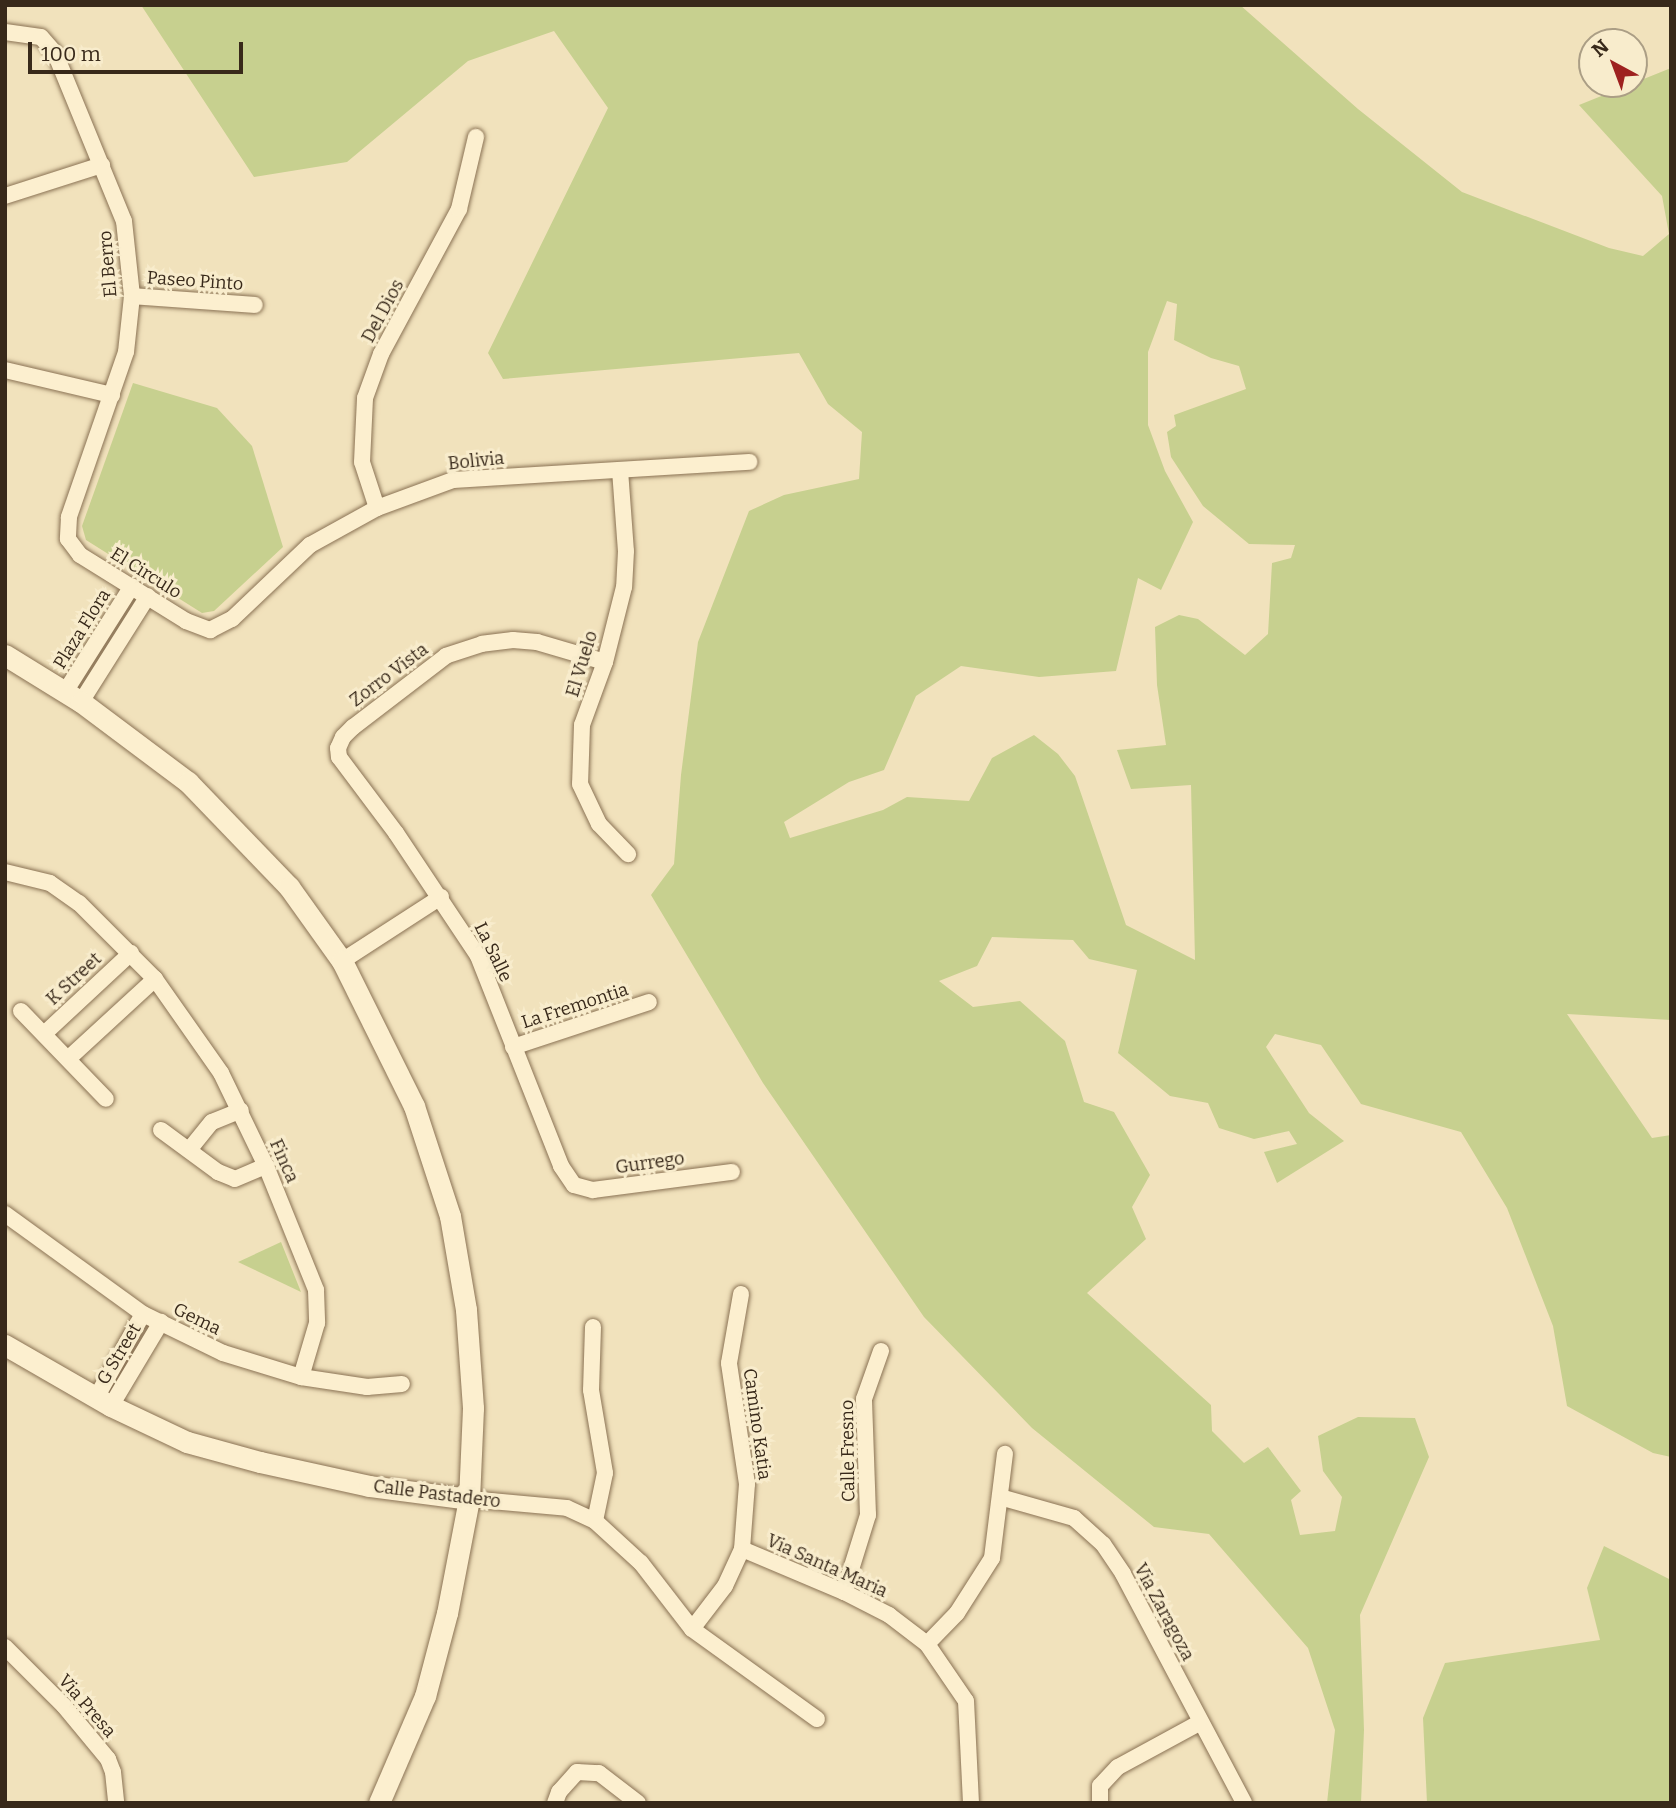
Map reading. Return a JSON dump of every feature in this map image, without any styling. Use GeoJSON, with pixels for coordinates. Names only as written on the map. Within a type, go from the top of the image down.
{"type":"FeatureCollection","features":[{"type":"Feature","properties":{"kind":"street","name":"El Berro"},"geometry":{"type":"LineString","coordinates":[[5,33],[23,32],[41,37],[55,53],[124,221],[132,296],[126,352],[69,517],[68,539]]}},
{"type":"Feature","properties":{"kind":"street","name":"Del Dios"},"geometry":{"type":"LineString","coordinates":[[377,508],[362,462],[365,398],[382,354],[459,209],[476,137]]}},
{"type":"Feature","properties":{"kind":"street"},"geometry":{"type":"LineString","coordinates":[[5,196],[102,165]]}},
{"type":"Feature","properties":{"kind":"street","name":"Paseo Pinto"},"geometry":{"type":"LineString","coordinates":[[132,296],[255,305]]}},
{"type":"Feature","properties":{"kind":"street"},"geometry":{"type":"LineString","coordinates":[[5,370],[112,396]]}},
{"type":"Feature","properties":{"kind":"street","name":"Bolivia"},"geometry":{"type":"LineString","coordinates":[[210,630],[232,618],[310,545],[377,508],[453,480],[748,462]]}},
{"type":"Feature","properties":{"kind":"street","name":"El Vuelo"},"geometry":{"type":"LineString","coordinates":[[620,470],[626,551],[624,587],[605,662],[582,725],[580,784],[599,824],[628,854]]}},
{"type":"Feature","properties":{"kind":"street","name":"El Circulo"},"geometry":{"type":"LineString","coordinates":[[68,539],[80,555],[186,621],[210,630]]}},
{"type":"Feature","properties":{"kind":"street","name":"Plaza Flora"},"geometry":{"type":"LineString","coordinates":[[73,697],[132,586]]}},
{"type":"Feature","properties":{"kind":"street"},"geometry":{"type":"LineString","coordinates":[[73,697],[148,596]]}},
{"type":"Feature","properties":{"kind":"street","name":"Zorro Vista"},"geometry":{"type":"LineString","coordinates":[[339,757],[338,748],[342,737],[446,656],[482,644],[513,640],[537,642],[605,662]]}},
{"type":"Feature","properties":{"kind":"street"},"geometry":{"type":"LineString","coordinates":[[5,655],[73,697],[188,782],[289,887],[342,961],[414,1106],[450,1216],[466,1310],[472,1408],[469,1499],[447,1613],[425,1696],[379,1803]]}},
{"type":"Feature","properties":{"kind":"street","name":"La Salle"},"geometry":{"type":"LineString","coordinates":[[339,757],[441,897],[478,956],[561,1166],[574,1185]]}},
{"type":"Feature","properties":{"kind":"street","name":"Finca"},"geometry":{"type":"LineString","coordinates":[[5,872],[50,883],[79,903],[155,979],[221,1073],[266,1166],[316,1290],[317,1323],[301,1377]]}},
{"type":"Feature","properties":{"kind":"street"},"geometry":{"type":"LineString","coordinates":[[342,961],[441,897]]}},
{"type":"Feature","properties":{"kind":"street","name":"K Street"},"geometry":{"type":"LineString","coordinates":[[44,1034],[131,953]]}},
{"type":"Feature","properties":{"kind":"street"},"geometry":{"type":"LineString","coordinates":[[69,1058],[155,979]]}},
{"type":"Feature","properties":{"kind":"street","name":"La Fremontia"},"geometry":{"type":"LineString","coordinates":[[513,1046],[649,1002]]}},
{"type":"Feature","properties":{"kind":"street"},"geometry":{"type":"LineString","coordinates":[[21,1011],[69,1058],[106,1100]]}},
{"type":"Feature","properties":{"kind":"street"},"geometry":{"type":"LineString","coordinates":[[189,1150],[212,1122],[241,1110]]}},
{"type":"Feature","properties":{"kind":"street"},"geometry":{"type":"LineString","coordinates":[[161,1130],[218,1172],[235,1179],[266,1166]]}},
{"type":"Feature","properties":{"kind":"street","name":"Gurrego"},"geometry":{"type":"LineString","coordinates":[[574,1185],[593,1190],[732,1172]]}},
{"type":"Feature","properties":{"kind":"street","name":"Gema"},"geometry":{"type":"LineString","coordinates":[[5,1214],[143,1314],[222,1353],[301,1377],[367,1387],[402,1384]]}},
{"type":"Feature","properties":{"kind":"street","name":"Camino Katia"},"geometry":{"type":"LineString","coordinates":[[692,1629],[725,1586],[742,1549],[747,1484],[729,1363],[741,1294]]}},
{"type":"Feature","properties":{"kind":"street","name":"G Street"},"geometry":{"type":"LineString","coordinates":[[104,1402],[143,1314]]}},
{"type":"Feature","properties":{"kind":"street","name":"G Street"},"geometry":{"type":"LineString","coordinates":[[104,1402],[161,1322]]}},
{"type":"Feature","properties":{"kind":"street"},"geometry":{"type":"LineString","coordinates":[[593,1327],[591,1390],[605,1473],[595,1521]]}},
{"type":"Feature","properties":{"kind":"street","name":"Calle Pastadero"},"geometry":{"type":"LineString","coordinates":[[5,1345],[104,1402],[187,1441],[260,1462],[369,1486],[568,1508],[595,1521],[641,1563],[692,1629],[817,1719]]}},
{"type":"Feature","properties":{"kind":"street","name":"Calle Fresno"},"geometry":{"type":"LineString","coordinates":[[844,1592],[868,1515],[864,1399],[881,1351]]}},
{"type":"Feature","properties":{"kind":"street"},"geometry":{"type":"LineString","coordinates":[[927,1644],[957,1613],[992,1558],[1005,1454]]}},
{"type":"Feature","properties":{"kind":"street","name":"Via Zaragoza"},"geometry":{"type":"LineString","coordinates":[[1000,1497],[1074,1518],[1103,1544],[1244,1803]]}},
{"type":"Feature","properties":{"kind":"street","name":"Via Santa Maria"},"geometry":{"type":"LineString","coordinates":[[742,1549],[844,1592],[889,1615],[927,1644],[966,1701],[971,1803]]}},
{"type":"Feature","properties":{"kind":"street","name":"Via Presa"},"geometry":{"type":"LineString","coordinates":[[5,1647],[64,1706],[108,1759],[113,1772],[116,1803]]}},
{"type":"Feature","properties":{"kind":"street"},"geometry":{"type":"LineString","coordinates":[[1100,1803],[1100,1786],[1118,1767],[1202,1722]]}},
{"type":"Feature","properties":{"kind":"street"},"geometry":{"type":"LineString","coordinates":[[555,1803],[559,1791],[577,1772],[598,1773],[638,1803]]}},
{"type":"Feature","properties":{"kind":"green space"},"geometry":{"type":"Polygon","coordinates":[[[141,5],[1240,5],[1358,109],[1462,192],[1609,248],[1643,256],[1669,234],[1662,196],[1579,105],[1596,98],[1648,98],[1648,77],[1671,68],[1671,1020],[1567,1014],[1652,1138],[1671,1135],[1671,1457],[1653,1453],[1567,1406],[1553,1326],[1507,1208],[1461,1132],[1361,1104],[1321,1045],[1275,1034],[1266,1047],[1309,1113],[1344,1141],[1277,1183],[1264,1152],[1297,1144],[1289,1131],[1254,1139],[1219,1128],[1208,1103],[1170,1096],[1118,1053],[1137,970],[1089,959],[1073,940],[992,937],[977,966],[939,981],[973,1007],[1020,1001],[1065,1041],[1084,1102],[1114,1112],[1150,1175],[1132,1207],[1146,1239],[1087,1293],[1211,1405],[1212,1431],[1244,1463],[1268,1447],[1301,1491],[1291,1500],[1300,1535],[1335,1531],[1342,1497],[1323,1471],[1318,1436],[1358,1417],[1415,1418],[1429,1457],[1360,1615],[1364,1730],[1361,1803],[1327,1803],[1335,1730],[1308,1648],[1209,1534],[1154,1527],[1032,1428],[924,1317],[763,1083],[651,895],[674,864],[681,775],[698,642],[749,511],[784,495],[859,479],[862,432],[828,404],[799,353],[503,379],[488,353],[608,108],[554,31],[468,61],[347,162],[254,177],[141,5]],[[1167,301],[1148,352],[1148,425],[1165,471],[1193,522],[1161,590],[1138,578],[1116,671],[1039,677],[961,666],[916,696],[884,770],[849,782],[784,822],[790,838],[883,810],[907,797],[969,801],[992,758],[1034,735],[1058,754],[1075,776],[1126,925],[1195,960],[1191,785],[1131,789],[1117,750],[1166,745],[1157,685],[1155,627],[1179,615],[1198,619],[1245,655],[1268,634],[1272,563],[1291,558],[1295,545],[1249,544],[1203,506],[1171,457],[1167,432],[1176,426],[1174,415],[1246,389],[1239,366],[1211,358],[1174,340],[1177,304],[1167,301]]]}},
{"type":"Feature","properties":{"kind":"green space"},"geometry":{"type":"Polygon","coordinates":[[[133,383],[217,408],[252,446],[283,547],[214,611],[202,613],[86,540],[82,526],[133,383]]]}},
{"type":"Feature","properties":{"kind":"green space"},"geometry":{"type":"Polygon","coordinates":[[[281,1242],[301,1292],[238,1262],[281,1242]]]}},
{"type":"Feature","properties":{"kind":"green space"},"geometry":{"type":"Polygon","coordinates":[[[1604,1546],[1671,1580],[1671,1803],[1427,1803],[1423,1718],[1445,1663],[1600,1640],[1587,1588],[1604,1546]]]}}]}
